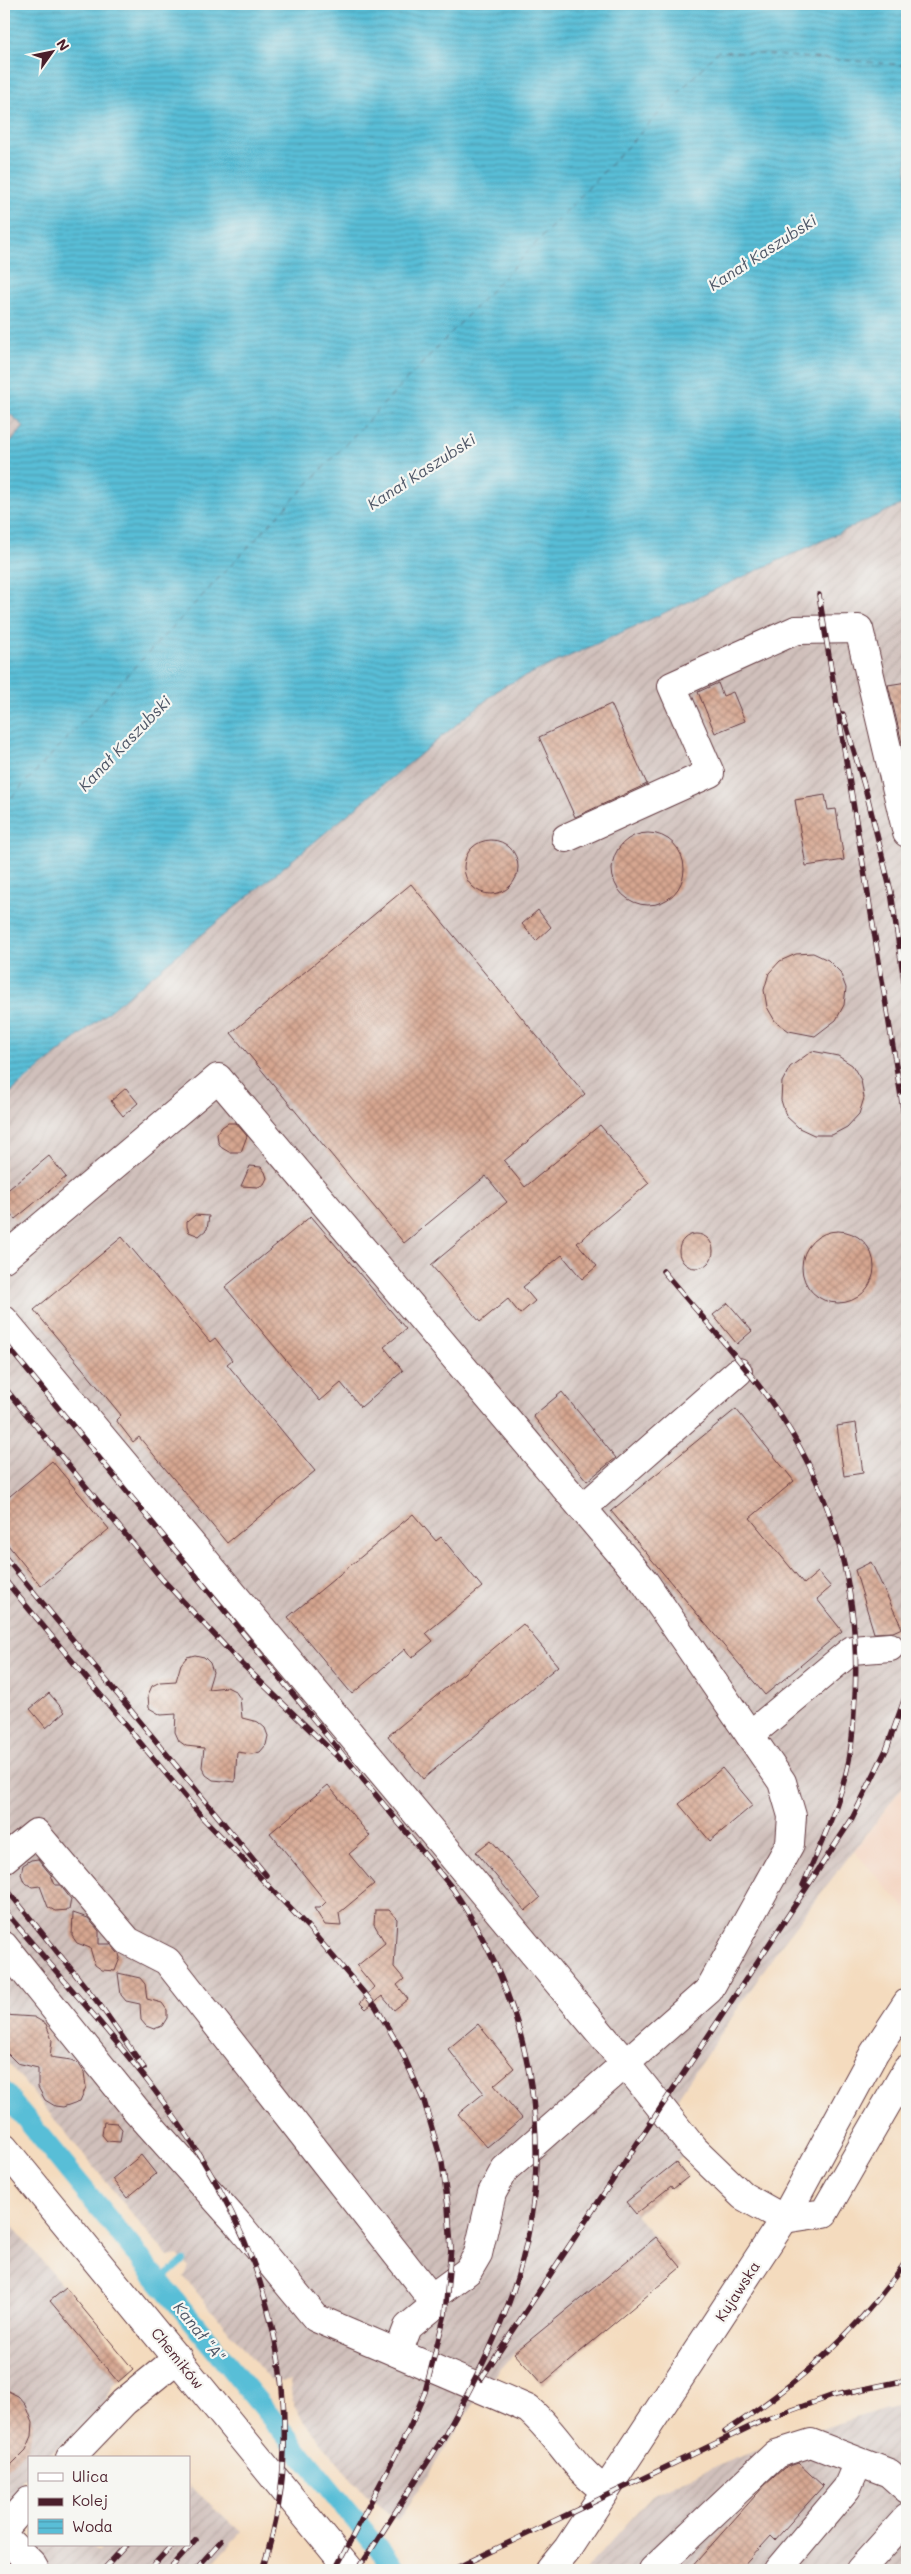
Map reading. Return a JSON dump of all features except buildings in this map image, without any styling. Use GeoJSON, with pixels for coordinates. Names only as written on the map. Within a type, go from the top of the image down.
{"type":"FeatureCollection","features":[{"type":"Feature","properties":{"kind":"street"},"geometry":{"type":"LineString","coordinates":[[566,838],[710,773],[672,686],[796,630],[842,629],[859,629],[907,833]]}},
{"type":"Feature","properties":{"kind":"street"},"geometry":{"type":"LineString","coordinates":[[4,1258],[218,1078],[644,1581],[782,1782],[792,1816],[790,1844],[709,1990],[505,2169],[492,2192],[478,2254],[468,2271],[431,2298]]}},
{"type":"Feature","properties":{"kind":"street"},"geometry":{"type":"LineString","coordinates":[[4,1320],[626,2064],[699,2154],[743,2196],[784,2219],[824,2213],[906,2070],[874,2053]]}},
{"type":"Feature","properties":{"kind":"street"},"geometry":{"type":"LineString","coordinates":[[583,1508],[738,1372]]}},
{"type":"Feature","properties":{"kind":"street"},"geometry":{"type":"LineString","coordinates":[[750,1735],[852,1650],[890,1647]]}},
{"type":"Feature","properties":{"kind":"street"},"geometry":{"type":"LineString","coordinates":[[4,1859],[36,1833],[128,1941],[168,1961],[431,2298],[430,2309],[408,2327],[398,2353]]}},
{"type":"Feature","properties":{"kind":"street"},"geometry":{"type":"LineString","coordinates":[[4,1946],[137,2111],[239,2225],[316,2318],[528,2409],[540,2418],[582,2471],[605,2490]]}},
{"type":"Feature","properties":{"kind":"street","name":"Kujawska"},"geometry":{"type":"LineString","coordinates":[[550,2570],[568,2548],[784,2219],[874,2053],[907,2002]]}},
{"type":"Feature","properties":{"kind":"street","name":"Chemików"},"geometry":{"type":"LineString","coordinates":[[4,2148],[350,2570]]}},
{"type":"Feature","properties":{"kind":"street"},"geometry":{"type":"LineString","coordinates":[[72,2456],[124,2402],[178,2358]]}},
{"type":"Feature","properties":{"kind":"street"},"geometry":{"type":"LineString","coordinates":[[653,2570],[776,2454],[811,2442],[889,2473],[904,2481]]}},
{"type":"Feature","properties":{"kind":"street"},"geometry":{"type":"LineString","coordinates":[[778,2570],[847,2488],[858,2462]]}},
{"type":"Feature","properties":{"kind":"street"},"geometry":{"type":"LineString","coordinates":[[4,2529],[28,2501]]}},
{"type":"Feature","properties":{"kind":"street"},"geometry":{"type":"LineString","coordinates":[[860,2570],[907,2518]]}},
{"type":"Feature","properties":{"kind":"street"},"geometry":{"type":"LineString","coordinates":[[4,2537],[32,2563],[35,2570]]}},
{"type":"Feature","properties":{"kind":"shaded area"},"geometry":{"type":"Polygon","coordinates":[[[4,408],[24,427],[4,450],[4,408]]]}},
{"type":"Feature","properties":{"kind":"shaded area"},"geometry":{"type":"Polygon","coordinates":[[[907,502],[907,1781],[781,1945],[673,2104],[702,2141],[676,2161],[688,2177],[673,2189],[671,2186],[636,2215],[681,2267],[542,2384],[514,2354],[483,2389],[398,2521],[367,2496],[304,2422],[292,2399],[290,2381],[273,2382],[266,2375],[184,2277],[189,2267],[178,2255],[168,2257],[4,2058],[4,1098],[502,687],[907,502]]]}},
{"type":"Feature","properties":{"kind":"shaded area"},"geometry":{"type":"Polygon","coordinates":[[[907,1781],[907,1910],[854,1851],[907,1781]]]}},
{"type":"Feature","properties":{"kind":"shaded area"},"geometry":{"type":"Polygon","coordinates":[[[4,2216],[133,2369],[113,2385],[105,2404],[49,2456],[28,2456],[28,2475],[21,2481],[28,2488],[28,2546],[92,2546],[99,2552],[104,2546],[190,2546],[190,2486],[241,2532],[206,2570],[4,2570],[4,2216]]]}},
{"type":"Feature","properties":{"kind":"shaded area"},"geometry":{"type":"Polygon","coordinates":[[[907,2404],[907,2570],[585,2570],[654,2494],[679,2481],[760,2449],[883,2409],[907,2404]]]}},
{"type":"Feature","properties":{"kind":"water","name":"Kanał Kaszubski"},"geometry":{"type":"Polygon","coordinates":[[[4,4],[907,4],[907,502],[502,687],[4,1098],[4,450],[24,427],[4,408],[4,4]]]}},
{"type":"Feature","properties":{"kind":"waterway","name":"Kanał \"A\""},"geometry":{"type":"LineString","coordinates":[[4,2092],[396,2570]]}},
{"type":"Feature","properties":{"kind":"waterway"},"geometry":{"type":"LineString","coordinates":[[159,2282],[184,2260]]}},
{"type":"Feature","properties":{"kind":"ferry route"},"geometry":{"type":"LineString","coordinates":[[4,805],[718,51],[907,65]]}},
{"type":"Feature","properties":{"kind":"railway"},"geometry":{"type":"LineString","coordinates":[[819,595],[907,1133]]}},
{"type":"Feature","properties":{"kind":"railway"},"geometry":{"type":"LineString","coordinates":[[843,714],[867,795],[891,892],[907,1001]]}},
{"type":"Feature","properties":{"kind":"railway"},"geometry":{"type":"LineString","coordinates":[[663,1271],[745,1368],[771,1402],[794,1437],[813,1473],[828,1511],[849,1589],[856,1671],[851,1746],[840,1796],[803,1885]]}},
{"type":"Feature","properties":{"kind":"railway"},"geometry":{"type":"LineString","coordinates":[[4,1342],[453,1889],[481,1935],[503,1983],[520,2033],[531,2084],[536,2136],[534,2189],[527,2242],[512,2294],[497,2333],[440,2444]]}},
{"type":"Feature","properties":{"kind":"railway"},"geometry":{"type":"LineString","coordinates":[[4,1387],[162,1579],[238,1660],[340,1759]]}},
{"type":"Feature","properties":{"kind":"railway"},"geometry":{"type":"LineString","coordinates":[[4,1556],[266,1875]]}},
{"type":"Feature","properties":{"kind":"railway"},"geometry":{"type":"LineString","coordinates":[[4,1579],[202,1817],[308,1927],[376,2007],[400,2048],[424,2101],[442,2163],[448,2206],[451,2248],[445,2314],[425,2392],[410,2427],[335,2570]]}},
{"type":"Feature","properties":{"kind":"railway"},"geometry":{"type":"LineString","coordinates":[[481,2379],[852,1819],[887,1748],[907,1692]]}},
{"type":"Feature","properties":{"kind":"railway"},"geometry":{"type":"LineString","coordinates":[[4,1886],[100,2005],[144,2068]]}},
{"type":"Feature","properties":{"kind":"railway"},"geometry":{"type":"LineString","coordinates":[[4,1910],[97,2019],[182,2128],[218,2186],[248,2248],[269,2315],[282,2388],[284,2411],[284,2457],[279,2503],[262,2570]]}},
{"type":"Feature","properties":{"kind":"railway"},"geometry":{"type":"LineString","coordinates":[[725,2432],[778,2395],[825,2355],[867,2311],[907,2260]]}},
{"type":"Feature","properties":{"kind":"railway"},"geometry":{"type":"LineString","coordinates":[[452,2570],[762,2421],[831,2396],[907,2380]]}},
{"type":"Feature","properties":{"kind":"railway"},"geometry":{"type":"LineString","coordinates":[[358,2570],[443,2438]]}},
{"type":"Feature","properties":{"kind":"railway"},"geometry":{"type":"LineString","coordinates":[[169,2570],[196,2540]]}},
{"type":"Feature","properties":{"kind":"railway"},"geometry":{"type":"LineString","coordinates":[[195,2570],[221,2541]]}},
{"type":"Feature","properties":{"kind":"railway"},"geometry":{"type":"LineString","coordinates":[[103,2570],[125,2546]]}},
{"type":"Feature","properties":{"kind":"railway"},"geometry":{"type":"LineString","coordinates":[[149,2570],[171,2546]]}}]}
